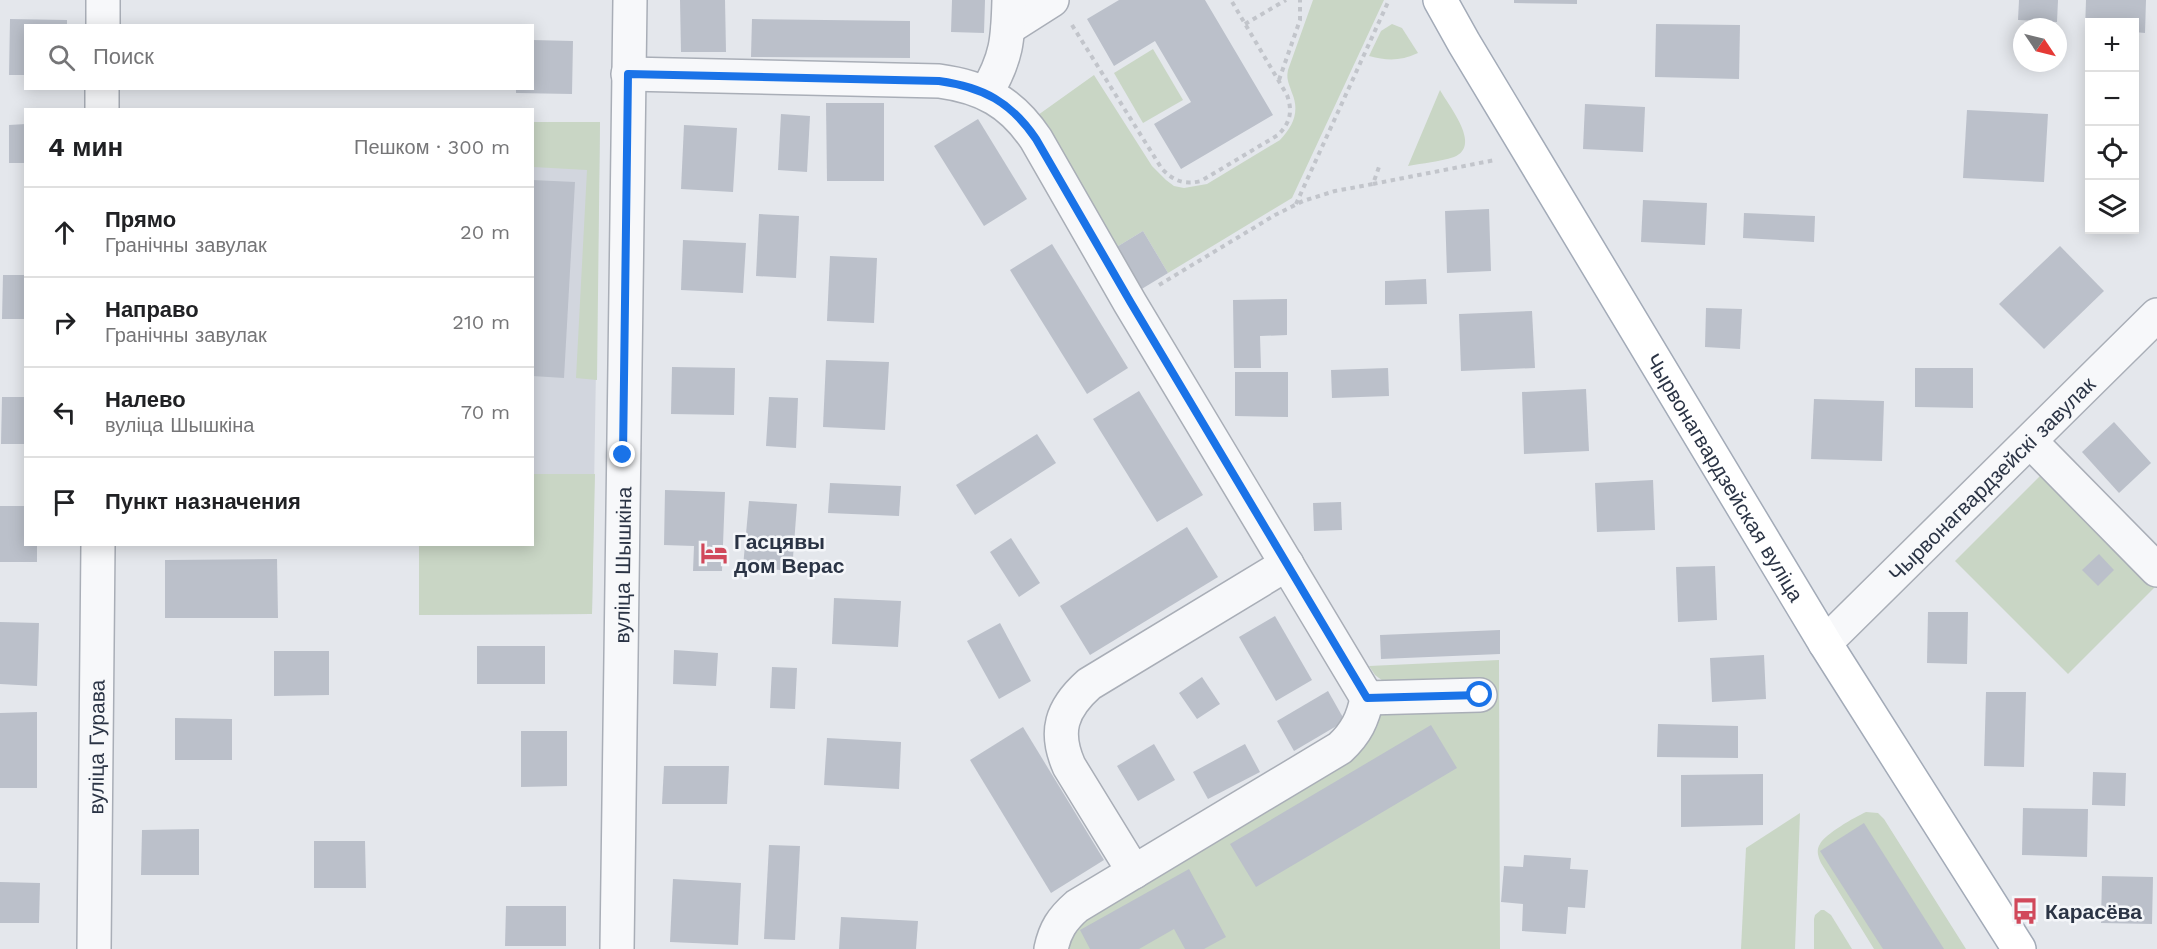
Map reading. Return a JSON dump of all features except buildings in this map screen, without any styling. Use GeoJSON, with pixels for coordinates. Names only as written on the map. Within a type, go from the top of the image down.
{"type":"FeatureCollection","features":[{"type":"Feature","properties":{"kind":"main road","name":"Чырвонагвардзейская вуліца"},"geometry":{"type":"LineString","coordinates":[[1440,0],[1825,643],[2019,949]]}},
{"type":"Feature","properties":{"kind":"street"},"geometry":{"type":"LineString","coordinates":[[103,0],[103,24]]}},
{"type":"Feature","properties":{"kind":"street","name":"вуліца Шышкіна"},"geometry":{"type":"LineString","coordinates":[[617,949],[630,0]]}},
{"type":"Feature","properties":{"kind":"street"},"geometry":{"type":"LineString","coordinates":[[986,93],[1002,64],[1009,14],[1060,10]]}},
{"type":"Feature","properties":{"kind":"street"},"geometry":{"type":"LineString","coordinates":[[628,74],[939,81],[964,84],[986,93],[1007,107],[1025,124],[1367,698],[1359,726],[1352,737],[1340,748],[1077,906],[1063,918],[1055,933],[1052,949]]}},
{"type":"Feature","properties":{"kind":"street"},"geometry":{"type":"LineString","coordinates":[[102,90],[102,108]]}},
{"type":"Feature","properties":{"kind":"street","name":"Чырвонагвардзейскі завулак"},"geometry":{"type":"LineString","coordinates":[[1825,643],[2157,315]]}},
{"type":"Feature","properties":{"kind":"street"},"geometry":{"type":"LineString","coordinates":[[2030,441],[2157,570]]}},
{"type":"Feature","properties":{"kind":"street","name":"вуліца Гурава"},"geometry":{"type":"LineString","coordinates":[[94,949],[98,546]]}},
{"type":"Feature","properties":{"kind":"street"},"geometry":{"type":"LineString","coordinates":[[1134,872],[1069,766],[1061,738],[1066,710],[1076,695],[1089,684],[1287,564]]}},
{"type":"Feature","properties":{"kind":"street"},"geometry":{"type":"LineString","coordinates":[[1367,698],[1480,695]]}},
{"type":"Feature","properties":{"kind":"path"},"geometry":{"type":"LineString","coordinates":[[1060,10],[1162,169],[1172,179],[1182,183],[1201,181],[1278,135],[1285,128],[1290,116],[1290,105],[1279,81],[1231,0]]}},
{"type":"Feature","properties":{"kind":"path"},"geometry":{"type":"LineString","coordinates":[[1245,24],[1286,0]]}},
{"type":"Feature","properties":{"kind":"path"},"geometry":{"type":"LineString","coordinates":[[1279,81],[1300,20],[1302,11],[1300,0]]}},
{"type":"Feature","properties":{"kind":"path"},"geometry":{"type":"LineString","coordinates":[[1296,205],[1389,0]]}},
{"type":"Feature","properties":{"kind":"path"},"geometry":{"type":"LineString","coordinates":[[1131,303],[1275,215],[1296,205],[1335,191],[1498,159]]}},
{"type":"Feature","properties":{"kind":"path"},"geometry":{"type":"LineString","coordinates":[[1373,184],[1379,167]]}},
{"type":"Feature","properties":{"kind":"shaded area"},"geometry":{"type":"Polygon","coordinates":[[[534,122],[600,122],[592,614],[419,615],[419,546],[534,546],[534,122]]]}},
{"type":"Feature","properties":{"kind":"green space"},"geometry":{"type":"Polygon","coordinates":[[[1313,0],[1384,0],[1292,198],[1168,273],[1143,231],[1115,248],[1038,115],[1094,75],[1152,166],[1166,180],[1174,186],[1184,188],[1207,184],[1280,140],[1292,124],[1295,106],[1288,82],[1288,70],[1313,0]]]}},
{"type":"Feature","properties":{"kind":"green space"},"geometry":{"type":"Polygon","coordinates":[[[1392,24],[1402,28],[1418,53],[1394,59],[1369,56],[1381,31],[1392,24]]]}},
{"type":"Feature","properties":{"kind":"green space"},"geometry":{"type":"Polygon","coordinates":[[[1153,49],[1183,100],[1143,123],[1114,73],[1153,49]]]}},
{"type":"Feature","properties":{"kind":"green space"},"geometry":{"type":"Polygon","coordinates":[[[1440,90],[1461,125],[1465,144],[1462,152],[1448,159],[1408,166],[1440,90]]]}},
{"type":"Feature","properties":{"kind":"green space"},"geometry":{"type":"Polygon","coordinates":[[[534,122],[600,122],[597,380],[576,378],[587,170],[534,167],[534,122]]]}},
{"type":"Feature","properties":{"kind":"green space"},"geometry":{"type":"Polygon","coordinates":[[[534,474],[595,474],[592,614],[419,615],[419,546],[534,546],[534,474]]]}},
{"type":"Feature","properties":{"kind":"green space"},"geometry":{"type":"Polygon","coordinates":[[[2042,474],[2155,587],[2068,674],[1955,561],[2042,474]]]}},
{"type":"Feature","properties":{"kind":"green space"},"geometry":{"type":"Polygon","coordinates":[[[1499,660],[1500,949],[1062,949],[1068,930],[1344,757],[1387,684],[1375,675],[1369,666],[1499,660]]]}},
{"type":"Feature","properties":{"kind":"green space"},"geometry":{"type":"Polygon","coordinates":[[[1866,812],[1878,813],[1884,819],[1966,949],[1874,949],[1821,863],[1818,853],[1820,844],[1828,835],[1866,812]]]}},
{"type":"Feature","properties":{"kind":"green space"},"geometry":{"type":"Polygon","coordinates":[[[1800,813],[1795,949],[1741,949],[1746,848],[1800,813]]]}},
{"type":"Feature","properties":{"kind":"green space"},"geometry":{"type":"Polygon","coordinates":[[[1821,910],[1831,915],[1852,949],[1814,949],[1814,919],[1821,910]]]}},
{"type":"Feature","properties":{"kind":"place","name":"Гасцявы дом Верас"},"geometry":{"type":"Point","coordinates":[714,553]}},
{"type":"Feature","properties":{"kind":"place","name":"Карасёва"},"geometry":{"type":"Point","coordinates":[2025,911]}},
{"type":"Feature","properties":{"kind":"route"},"geometry":{"type":"LineString","coordinates":[[623,455],[628,74],[939,81],[964,84],[986,93],[1007,107],[1025,124],[1036,139],[1131,303],[1367,698],[1480,695]]}}]}
